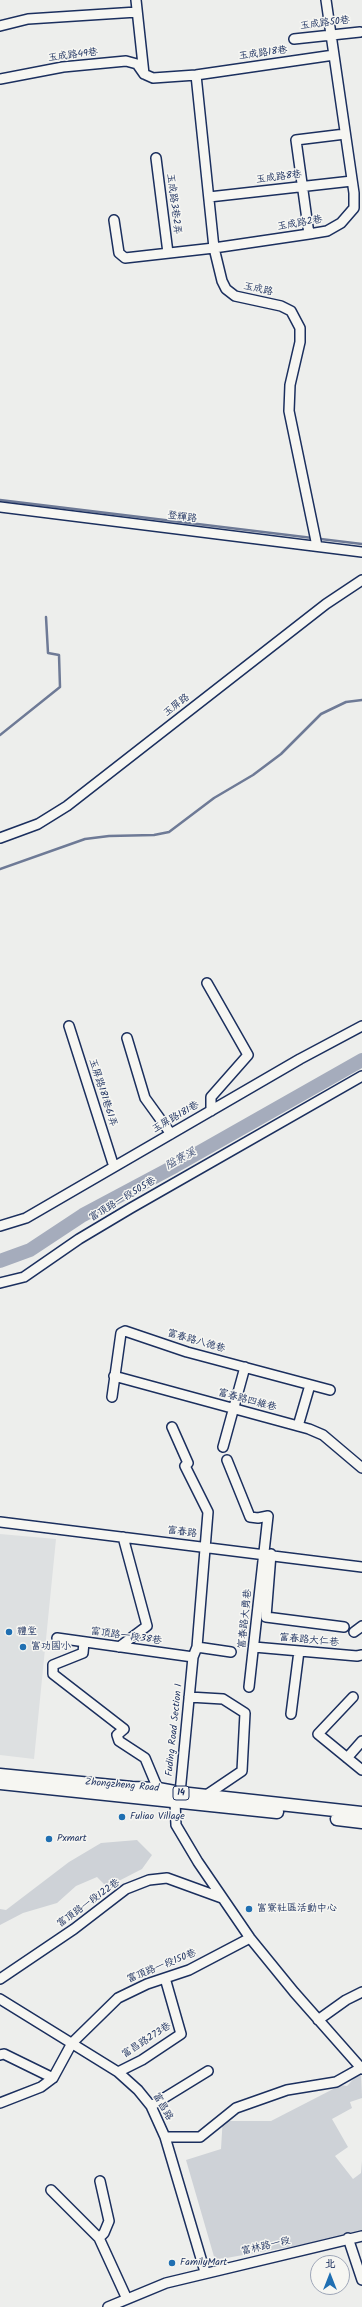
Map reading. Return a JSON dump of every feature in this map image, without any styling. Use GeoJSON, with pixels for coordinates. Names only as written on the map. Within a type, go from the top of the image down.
{"type":"FeatureCollection","features":[{"type":"Feature","properties":{"kind":"main road","name":"Zhongzheng Road"},"geometry":{"type":"LineString","coordinates":[[0,1775],[132,1788],[158,1789],[177,1797],[204,1796],[362,1813]]}},
{"type":"Feature","properties":{"kind":"main road","name":"Zhongzheng Road"},"geometry":{"type":"LineString","coordinates":[[0,1783],[177,1797],[362,1822]]}},
{"type":"Feature","properties":{"kind":"street"},"geometry":{"type":"LineString","coordinates":[[136,0],[144,74],[153,78],[196,75]]}},
{"type":"Feature","properties":{"kind":"street"},"geometry":{"type":"LineString","coordinates":[[326,0],[352,181]]}},
{"type":"Feature","properties":{"kind":"street"},"geometry":{"type":"LineString","coordinates":[[0,26],[28,19],[137,12]]}},
{"type":"Feature","properties":{"kind":"street","name":"玉成路50巷"},"geometry":{"type":"LineString","coordinates":[[294,39],[360,32]]}},
{"type":"Feature","properties":{"kind":"street","name":"玉成路18巷"},"geometry":{"type":"LineString","coordinates":[[196,75],[334,55]]}},
{"type":"Feature","properties":{"kind":"street","name":"玉成路49巷"},"geometry":{"type":"LineString","coordinates":[[0,79],[63,67],[126,61],[137,64],[144,74]]}},
{"type":"Feature","properties":{"kind":"street","name":"玉成路"},"geometry":{"type":"LineString","coordinates":[[196,75],[214,248],[226,289],[235,296],[281,306],[291,311],[299,324],[300,342],[290,385],[289,411],[317,546]]}},
{"type":"Feature","properties":{"kind":"street"},"geometry":{"type":"LineString","coordinates":[[309,234],[296,140],[345,134]]}},
{"type":"Feature","properties":{"kind":"street","name":"玉成路3巷2弄"},"geometry":{"type":"LineString","coordinates":[[156,158],[168,253]]}},
{"type":"Feature","properties":{"kind":"street","name":"玉成路8巷"},"geometry":{"type":"LineString","coordinates":[[209,197],[352,181]]}},
{"type":"Feature","properties":{"kind":"street","name":"玉成路2巷"},"geometry":{"type":"LineString","coordinates":[[114,220],[119,254],[124,258],[214,248],[309,234],[327,231],[341,223],[354,208],[352,181]]}},
{"type":"Feature","properties":{"kind":"street","name":"登輝路"},"geometry":{"type":"LineString","coordinates":[[0,507],[362,552]]}},
{"type":"Feature","properties":{"kind":"street","name":"玉屏路"},"geometry":{"type":"LineString","coordinates":[[0,838],[38,824],[67,806],[320,609],[362,580]]}},
{"type":"Feature","properties":{"kind":"street"},"geometry":{"type":"LineString","coordinates":[[207,983],[248,1055],[211,1097],[211,1110]]}},
{"type":"Feature","properties":{"kind":"street","name":"玉屏路181巷61弄"},"geometry":{"type":"LineString","coordinates":[[69,1026],[114,1167]]}},
{"type":"Feature","properties":{"kind":"street","name":"玉屏路181巷"},"geometry":{"type":"LineString","coordinates":[[0,1226],[26,1218],[211,1110],[362,1026]]}},
{"type":"Feature","properties":{"kind":"street"},"geometry":{"type":"LineString","coordinates":[[127,1038],[145,1098],[171,1134]]}},
{"type":"Feature","properties":{"kind":"street","name":"富頂路一段505巷"},"geometry":{"type":"LineString","coordinates":[[0,1283],[24,1277],[79,1239],[131,1208],[362,1076]]}},
{"type":"Feature","properties":{"kind":"street","name":"富春路八德巷"},"geometry":{"type":"LineString","coordinates":[[112,1397],[121,1333],[124,1331],[187,1352],[330,1390]]}},
{"type":"Feature","properties":{"kind":"street"},"geometry":{"type":"LineString","coordinates":[[223,1447],[245,1367]]}},
{"type":"Feature","properties":{"kind":"street","name":"富春路四維巷"},"geometry":{"type":"LineString","coordinates":[[114,1376],[323,1434],[362,1468]]}},
{"type":"Feature","properties":{"kind":"street"},"geometry":{"type":"LineString","coordinates":[[298,1426],[310,1385]]}},
{"type":"Feature","properties":{"kind":"street","name":"Fuding Road Section 1"},"geometry":{"type":"LineString","coordinates":[[172,1426],[188,1464],[185,1466],[208,1512],[197,1647],[193,1657],[177,1797],[176,1825],[198,1862],[250,1938],[318,2020],[362,2069]]}},
{"type":"Feature","properties":{"kind":"street"},"geometry":{"type":"LineString","coordinates":[[227,1460],[250,1517],[258,1518],[268,1516],[266,1617],[344,1627]]}},
{"type":"Feature","properties":{"kind":"street","name":"富春路"},"geometry":{"type":"LineString","coordinates":[[0,1522],[362,1566]]}},
{"type":"Feature","properties":{"kind":"street"},"geometry":{"type":"LineString","coordinates":[[119,1648],[147,1626],[123,1537]]}},
{"type":"Feature","properties":{"kind":"street","name":"富春路大勇巷"},"geometry":{"type":"LineString","coordinates":[[249,1687],[268,1554]]}},
{"type":"Feature","properties":{"kind":"street"},"geometry":{"type":"LineString","coordinates":[[354,1632],[362,1626]]}},
{"type":"Feature","properties":{"kind":"street","name":"富頂路一段38巷"},"geometry":{"type":"LineString","coordinates":[[56,1638],[119,1648],[193,1657]]}},
{"type":"Feature","properties":{"kind":"street"},"geometry":{"type":"LineString","coordinates":[[84,1642],[83,1653],[53,1665],[53,1674],[124,1728],[117,1735],[119,1741],[144,1758],[158,1789]]}},
{"type":"Feature","properties":{"kind":"street"},"geometry":{"type":"LineString","coordinates":[[197,1647],[231,1652]]}},
{"type":"Feature","properties":{"kind":"street","name":"富春路大仁巷"},"geometry":{"type":"LineString","coordinates":[[254,1647],[357,1656],[362,1659]]}},
{"type":"Feature","properties":{"kind":"street"},"geometry":{"type":"LineString","coordinates":[[291,1714],[299,1651]]}},
{"type":"Feature","properties":{"kind":"street"},"geometry":{"type":"LineString","coordinates":[[189,1696],[223,1699],[245,1713],[242,1771],[204,1796]]}},
{"type":"Feature","properties":{"kind":"street"},"geometry":{"type":"LineString","coordinates":[[353,1696],[318,1734],[362,1770]]}},
{"type":"Feature","properties":{"kind":"street"},"geometry":{"type":"LineString","coordinates":[[347,1758],[362,1741]]}},
{"type":"Feature","properties":{"kind":"street","name":"富頂路一段122巷"},"geometry":{"type":"LineString","coordinates":[[0,1979],[74,1929],[126,1889],[149,1880],[167,1878],[222,1898]]}},
{"type":"Feature","properties":{"kind":"street","name":"富頂路一段150巷"},"geometry":{"type":"LineString","coordinates":[[53,2078],[72,2043],[93,2020],[118,1998],[165,1978],[189,1970],[250,1938]]}},
{"type":"Feature","properties":{"kind":"street","name":"富昌路273巷"},"geometry":{"type":"LineString","coordinates":[[118,2072],[142,2060],[181,2034],[165,1978]]}},
{"type":"Feature","properties":{"kind":"street"},"geometry":{"type":"LineString","coordinates":[[318,2020],[346,2000],[362,1992]]}},
{"type":"Feature","properties":{"kind":"street","name":"富昌路"},"geometry":{"type":"LineString","coordinates":[[0,1999],[118,2072],[138,2090],[151,2106],[166,2137],[205,2272]]}},
{"type":"Feature","properties":{"kind":"street"},"geometry":{"type":"LineString","coordinates":[[0,2055],[4,2054],[53,2078],[41,2088],[0,2103]]}},
{"type":"Feature","properties":{"kind":"street"},"geometry":{"type":"LineString","coordinates":[[166,2137],[200,2137],[236,2108],[287,2090],[336,2082],[362,2069]]}},
{"type":"Feature","properties":{"kind":"street"},"geometry":{"type":"LineString","coordinates":[[151,2106],[208,2071]]}},
{"type":"Feature","properties":{"kind":"street"},"geometry":{"type":"LineString","coordinates":[[99,2238],[104,2233],[109,2221],[100,2182]]}},
{"type":"Feature","properties":{"kind":"street"},"geometry":{"type":"LineString","coordinates":[[51,2190],[99,2238],[127,2299]]}},
{"type":"Feature","properties":{"kind":"street","name":"富林路一段"},"geometry":{"type":"LineString","coordinates":[[108,2307],[166,2283],[205,2272],[362,2236]]}},
{"type":"Feature","properties":{"kind":"street"},"geometry":{"type":"LineString","coordinates":[[348,2238],[362,2280]]}},
{"type":"Feature","properties":{"kind":"shaded area","name":"富功國小"},"geometry":{"type":"Polygon","coordinates":[[[0,1534],[56,1539],[34,1759],[0,1755],[0,1534]]]}},
{"type":"Feature","properties":{"kind":"shaded area"},"geometry":{"type":"Polygon","coordinates":[[[137,1840],[152,1855],[142,1869],[107,1887],[97,1877],[76,1886],[57,1903],[23,1913],[0,1925],[0,1909],[6,1910],[69,1862],[101,1843],[137,1840]]]}},
{"type":"Feature","properties":{"kind":"shaded area"},"geometry":{"type":"Polygon","coordinates":[[[361,2071],[362,2098],[350,2102],[352,2108],[332,2119],[348,2147],[335,2156],[353,2179],[361,2173],[362,2161],[362,2234],[215,2260],[186,2160],[221,2149],[223,2116],[230,2121],[271,2121],[341,2085],[347,2086],[361,2071]]]}},
{"type":"Feature","properties":{"kind":"waterway"},"geometry":{"type":"LineString","coordinates":[[0,500],[362,544]]}},
{"type":"Feature","properties":{"kind":"waterway"},"geometry":{"type":"LineString","coordinates":[[0,735],[60,687],[59,655],[48,653],[46,617]]}},
{"type":"Feature","properties":{"kind":"waterway"},"geometry":{"type":"LineString","coordinates":[[0,869],[85,839],[109,836],[154,835],[169,832],[214,798],[253,775],[281,754],[321,714],[346,702],[362,700]]}},
{"type":"Feature","properties":{"kind":"waterway","name":"隘寮溪"},"geometry":{"type":"LineString","coordinates":[[0,1261],[30,1250],[83,1215],[175,1166],[362,1060]]}},
{"type":"Feature","properties":{"kind":"place","name":"禮堂"},"geometry":{"type":"Point","coordinates":[9,1632]}},
{"type":"Feature","properties":{"kind":"place","name":"富功國小"},"geometry":{"type":"Point","coordinates":[23,1647]}},
{"type":"Feature","properties":{"kind":"place","name":"Fuliao Village"},"geometry":{"type":"Point","coordinates":[122,1817]}},
{"type":"Feature","properties":{"kind":"place","name":"Pxmart"},"geometry":{"type":"Point","coordinates":[49,1839]}},
{"type":"Feature","properties":{"kind":"place","name":"富寮社區活動中心"},"geometry":{"type":"Point","coordinates":[249,1909]}},
{"type":"Feature","properties":{"kind":"place","name":"FamilyMart"},"geometry":{"type":"Point","coordinates":[172,2263]}}]}
